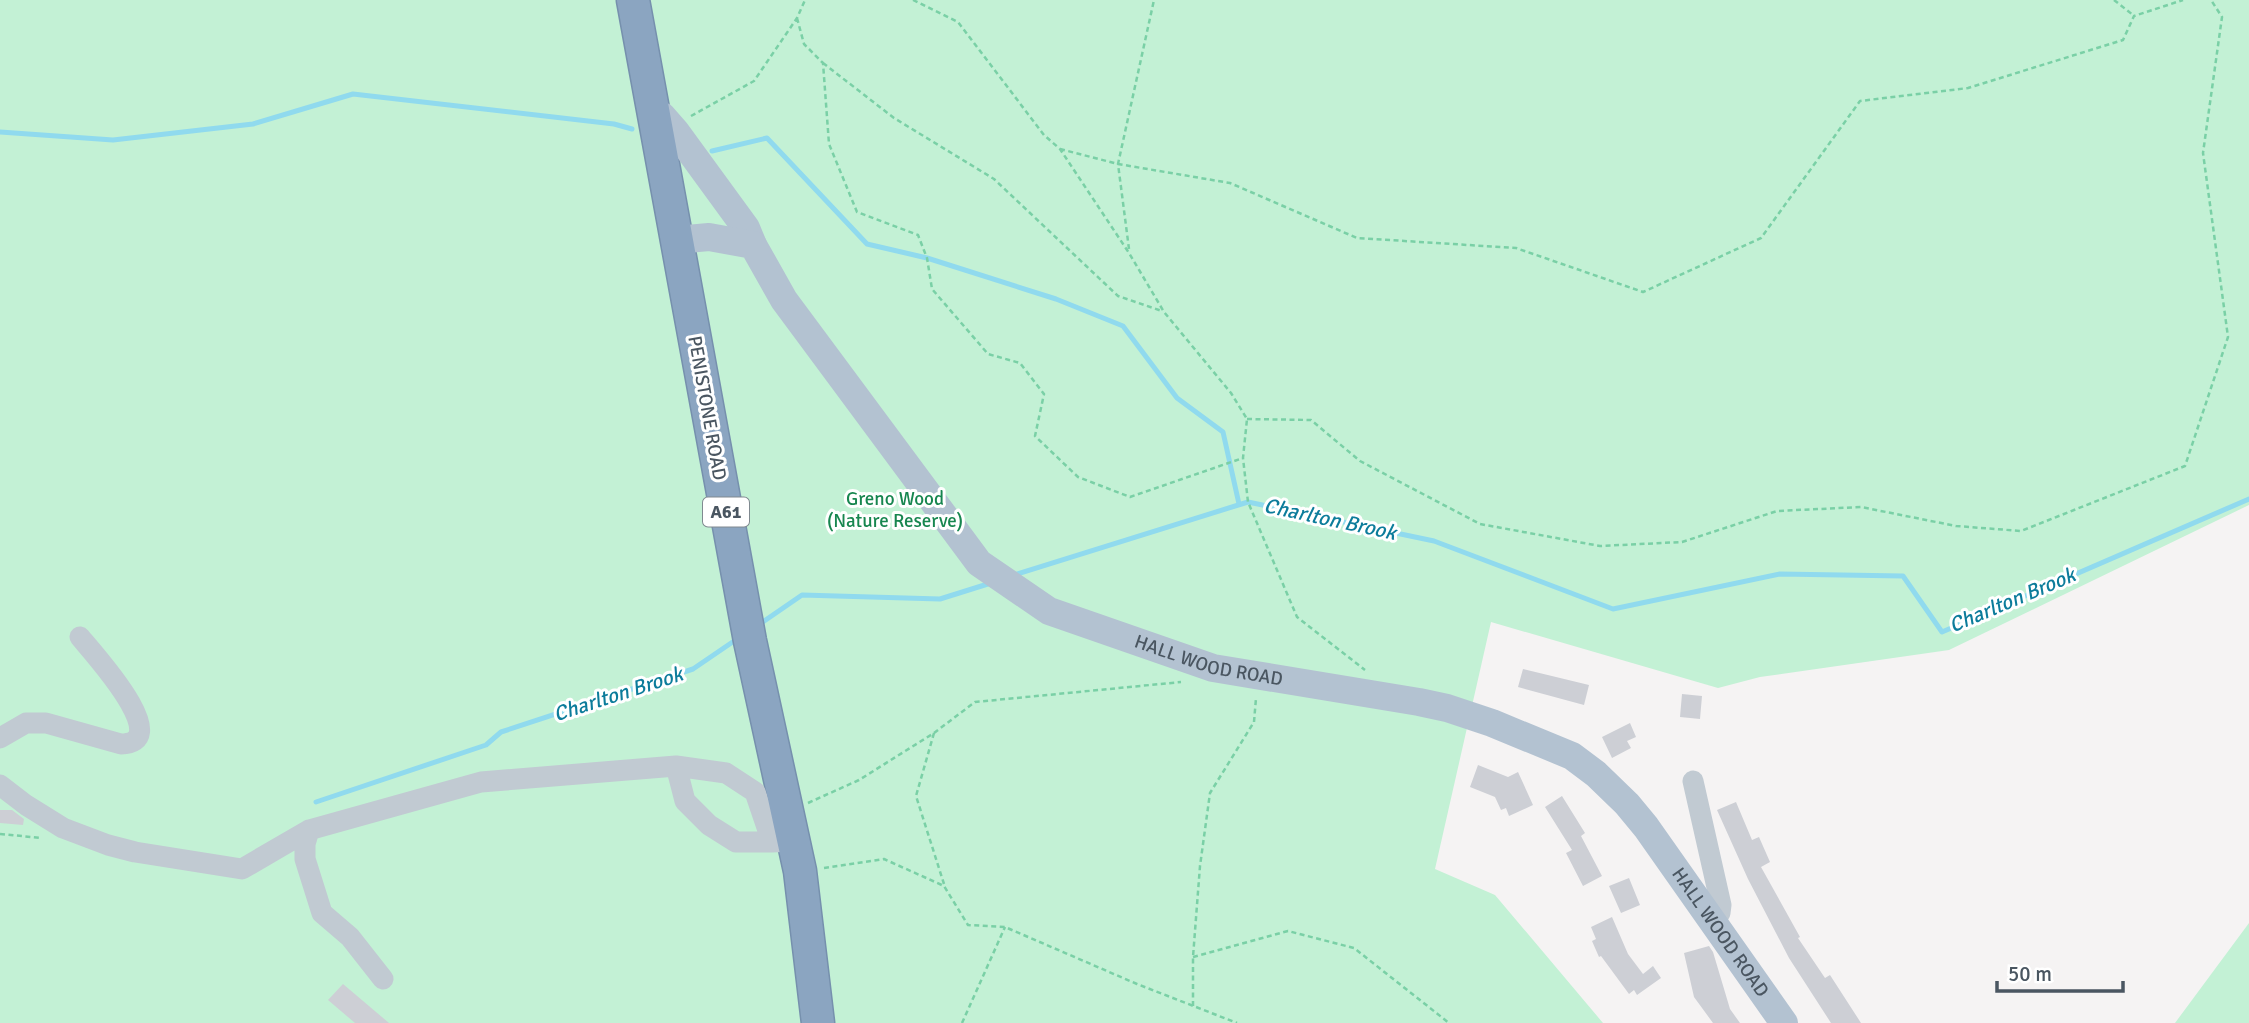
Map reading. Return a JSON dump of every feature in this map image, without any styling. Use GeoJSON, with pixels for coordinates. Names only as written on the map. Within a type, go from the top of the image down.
{"type":"FeatureCollection","features":[{"type":"Feature","properties":{"kind":"highway","name":"PENISTONE ROAD"},"geometry":{"type":"LineString","coordinates":[[633,0],[783,832],[800,872],[818,1023]]}},
{"type":"Feature","properties":{"kind":"main road","name":"HALL WOOD ROAD"},"geometry":{"type":"LineString","coordinates":[[652,112],[662,116],[676,132],[746,228],[784,300],[979,563],[1049,611],[1213,668],[1447,708],[1492,723],[1572,756],[1596,774],[1627,804],[1784,1023]]}},
{"type":"Feature","properties":{"kind":"main road"},"geometry":{"type":"LineString","coordinates":[[676,240],[709,237],[753,245]]}},
{"type":"Feature","properties":{"kind":"lane"},"geometry":{"type":"LineString","coordinates":[[0,738],[26,723],[46,723],[121,744],[132,744],[137,740],[140,721],[132,706],[80,637]]}},
{"type":"Feature","properties":{"kind":"lane"},"geometry":{"type":"LineString","coordinates":[[0,785],[63,828],[108,845],[135,852],[242,869],[309,830],[481,782],[676,765],[726,773],[755,792],[783,832],[736,842],[709,825],[685,801],[676,765]]}},
{"type":"Feature","properties":{"kind":"lane"},"geometry":{"type":"LineString","coordinates":[[1693,781],[1721,905],[1720,913],[1713,921]]}},
{"type":"Feature","properties":{"kind":"lane"},"geometry":{"type":"LineString","coordinates":[[309,830],[305,859],[323,913],[350,937],[383,979]]}},
{"type":"Feature","properties":{"kind":"path"},"geometry":{"type":"LineString","coordinates":[[676,132],[695,112],[754,81],[797,18],[805,0]]}},
{"type":"Feature","properties":{"kind":"path"},"geometry":{"type":"LineString","coordinates":[[913,0],[958,22],[1044,135],[1060,149],[1129,253],[1164,312],[1231,393],[1247,419],[1243,458],[1248,502],[1297,617],[1365,670]]}},
{"type":"Feature","properties":{"kind":"path"},"geometry":{"type":"LineString","coordinates":[[1129,253],[1118,164],[1154,0]]}},
{"type":"Feature","properties":{"kind":"path"},"geometry":{"type":"LineString","coordinates":[[2114,0],[2134,16]]}},
{"type":"Feature","properties":{"kind":"path"},"geometry":{"type":"LineString","coordinates":[[1060,149],[1118,164],[1230,183],[1357,238],[1516,248],[1643,292],[1761,238],[1860,101],[1968,88],[2123,40],[2134,16],[2183,0]]}},
{"type":"Feature","properties":{"kind":"path"},"geometry":{"type":"LineString","coordinates":[[1247,419],[1311,420],[1360,461],[1480,524],[1600,546],[1682,542],[1777,511],[1861,507],[1956,526],[2021,531],[2185,466],[2228,337],[2203,153],[2222,17],[2211,0]]}},
{"type":"Feature","properties":{"kind":"path"},"geometry":{"type":"LineString","coordinates":[[797,18],[804,44],[823,63],[894,118],[994,179],[1118,296],[1164,312]]}},
{"type":"Feature","properties":{"kind":"path"},"geometry":{"type":"LineString","coordinates":[[823,63],[829,144],[857,212],[918,236],[927,258],[932,289],[988,354],[1020,363],[1044,394],[1035,436],[1078,477],[1130,498],[1243,458]]}},
{"type":"Feature","properties":{"kind":"path"},"geometry":{"type":"LineString","coordinates":[[783,832],[934,733],[975,702],[1200,680],[1213,668]]}},
{"type":"Feature","properties":{"kind":"path"},"geometry":{"type":"LineString","coordinates":[[1193,1006],[1193,957],[1200,866],[1210,793],[1254,722],[1257,677]]}},
{"type":"Feature","properties":{"kind":"path"},"geometry":{"type":"LineString","coordinates":[[934,733],[916,796],[944,886],[968,925],[1005,926],[1237,1023]]}},
{"type":"Feature","properties":{"kind":"path"},"geometry":{"type":"LineString","coordinates":[[800,872],[884,859],[944,886]]}},
{"type":"Feature","properties":{"kind":"path"},"geometry":{"type":"LineString","coordinates":[[962,1023],[1005,926]]}},
{"type":"Feature","properties":{"kind":"path"},"geometry":{"type":"LineString","coordinates":[[1193,957],[1288,931],[1354,948],[1449,1023]]}},
{"type":"Feature","properties":{"kind":"green space","name":"Greno Wood (Nature Reserve)"},"geometry":{"type":"Polygon","coordinates":[[[0,0],[2249,0],[2249,505],[1949,650],[1760,677],[1718,688],[1491,622],[1435,869],[1495,895],[1603,1023],[0,1023],[0,0]]]}},
{"type":"Feature","properties":{"kind":"green space"},"geometry":{"type":"Polygon","coordinates":[[[2249,923],[2249,1023],[2175,1023],[2249,923]]]}},
{"type":"Feature","properties":{"kind":"building"},"geometry":{"type":"Polygon","coordinates":[[[1523,669],[1589,685],[1584,705],[1518,687],[1523,669]]]}},
{"type":"Feature","properties":{"kind":"building"},"geometry":{"type":"Polygon","coordinates":[[[1682,694],[1702,696],[1700,719],[1680,717],[1682,694]]]}},
{"type":"Feature","properties":{"kind":"building"},"geometry":{"type":"Polygon","coordinates":[[[1630,723],[1636,737],[1627,741],[1631,748],[1612,758],[1602,737],[1630,723]]]}},
{"type":"Feature","properties":{"kind":"building"},"geometry":{"type":"Polygon","coordinates":[[[1478,765],[1508,777],[1518,772],[1533,805],[1509,816],[1506,808],[1501,810],[1495,797],[1470,787],[1478,765]]]}},
{"type":"Feature","properties":{"kind":"building"},"geometry":{"type":"Polygon","coordinates":[[[1562,796],[1585,833],[1581,836],[1602,876],[1583,886],[1566,853],[1572,850],[1545,807],[1562,796]]]}},
{"type":"Feature","properties":{"kind":"building"},"geometry":{"type":"Polygon","coordinates":[[[1736,802],[1752,840],[1759,837],[1770,862],[1761,867],[1800,937],[1798,938],[1825,978],[1830,975],[1861,1023],[1831,1023],[1789,958],[1748,879],[1717,810],[1736,802]]]}},
{"type":"Feature","properties":{"kind":"building"},"geometry":{"type":"Polygon","coordinates":[[[0,810],[12,810],[24,819],[23,825],[0,823],[0,810]]]}},
{"type":"Feature","properties":{"kind":"building"},"geometry":{"type":"Polygon","coordinates":[[[1629,878],[1640,905],[1621,913],[1609,886],[1629,878]]]}},
{"type":"Feature","properties":{"kind":"building"},"geometry":{"type":"Polygon","coordinates":[[[1612,917],[1628,954],[1643,974],[1653,966],[1661,978],[1637,995],[1634,990],[1629,994],[1601,956],[1599,957],[1592,941],[1596,939],[1591,927],[1612,917]]]}},
{"type":"Feature","properties":{"kind":"building"},"geometry":{"type":"Polygon","coordinates":[[[1709,946],[1730,1009],[1740,1023],[1713,1023],[1694,997],[1684,953],[1709,946]]]}},
{"type":"Feature","properties":{"kind":"building"},"geometry":{"type":"Polygon","coordinates":[[[343,984],[389,1023],[355,1023],[328,1000],[343,984]]]}},
{"type":"Feature","properties":{"kind":"waterway"},"geometry":{"type":"LineString","coordinates":[[0,132],[113,140],[253,124],[353,94],[614,124],[632,129]]}},
{"type":"Feature","properties":{"kind":"waterway"},"geometry":{"type":"LineString","coordinates":[[712,151],[767,138],[867,244],[927,258],[1056,299],[1123,326],[1177,398],[1223,432],[1239,504]]}},
{"type":"Feature","properties":{"kind":"waterway","name":"Charlton Brook"},"geometry":{"type":"LineString","coordinates":[[1014,575],[1248,502],[1434,541],[1613,609],[1780,574],[1903,576],[1942,632],[2249,499]]}},
{"type":"Feature","properties":{"kind":"waterway","name":"Charlton Brook"},"geometry":{"type":"LineString","coordinates":[[757,626],[802,595],[940,599],[991,583]]}},
{"type":"Feature","properties":{"kind":"waterway","name":"Charlton Brook"},"geometry":{"type":"LineString","coordinates":[[316,802],[486,745],[501,732],[693,669],[737,639]]}}]}
